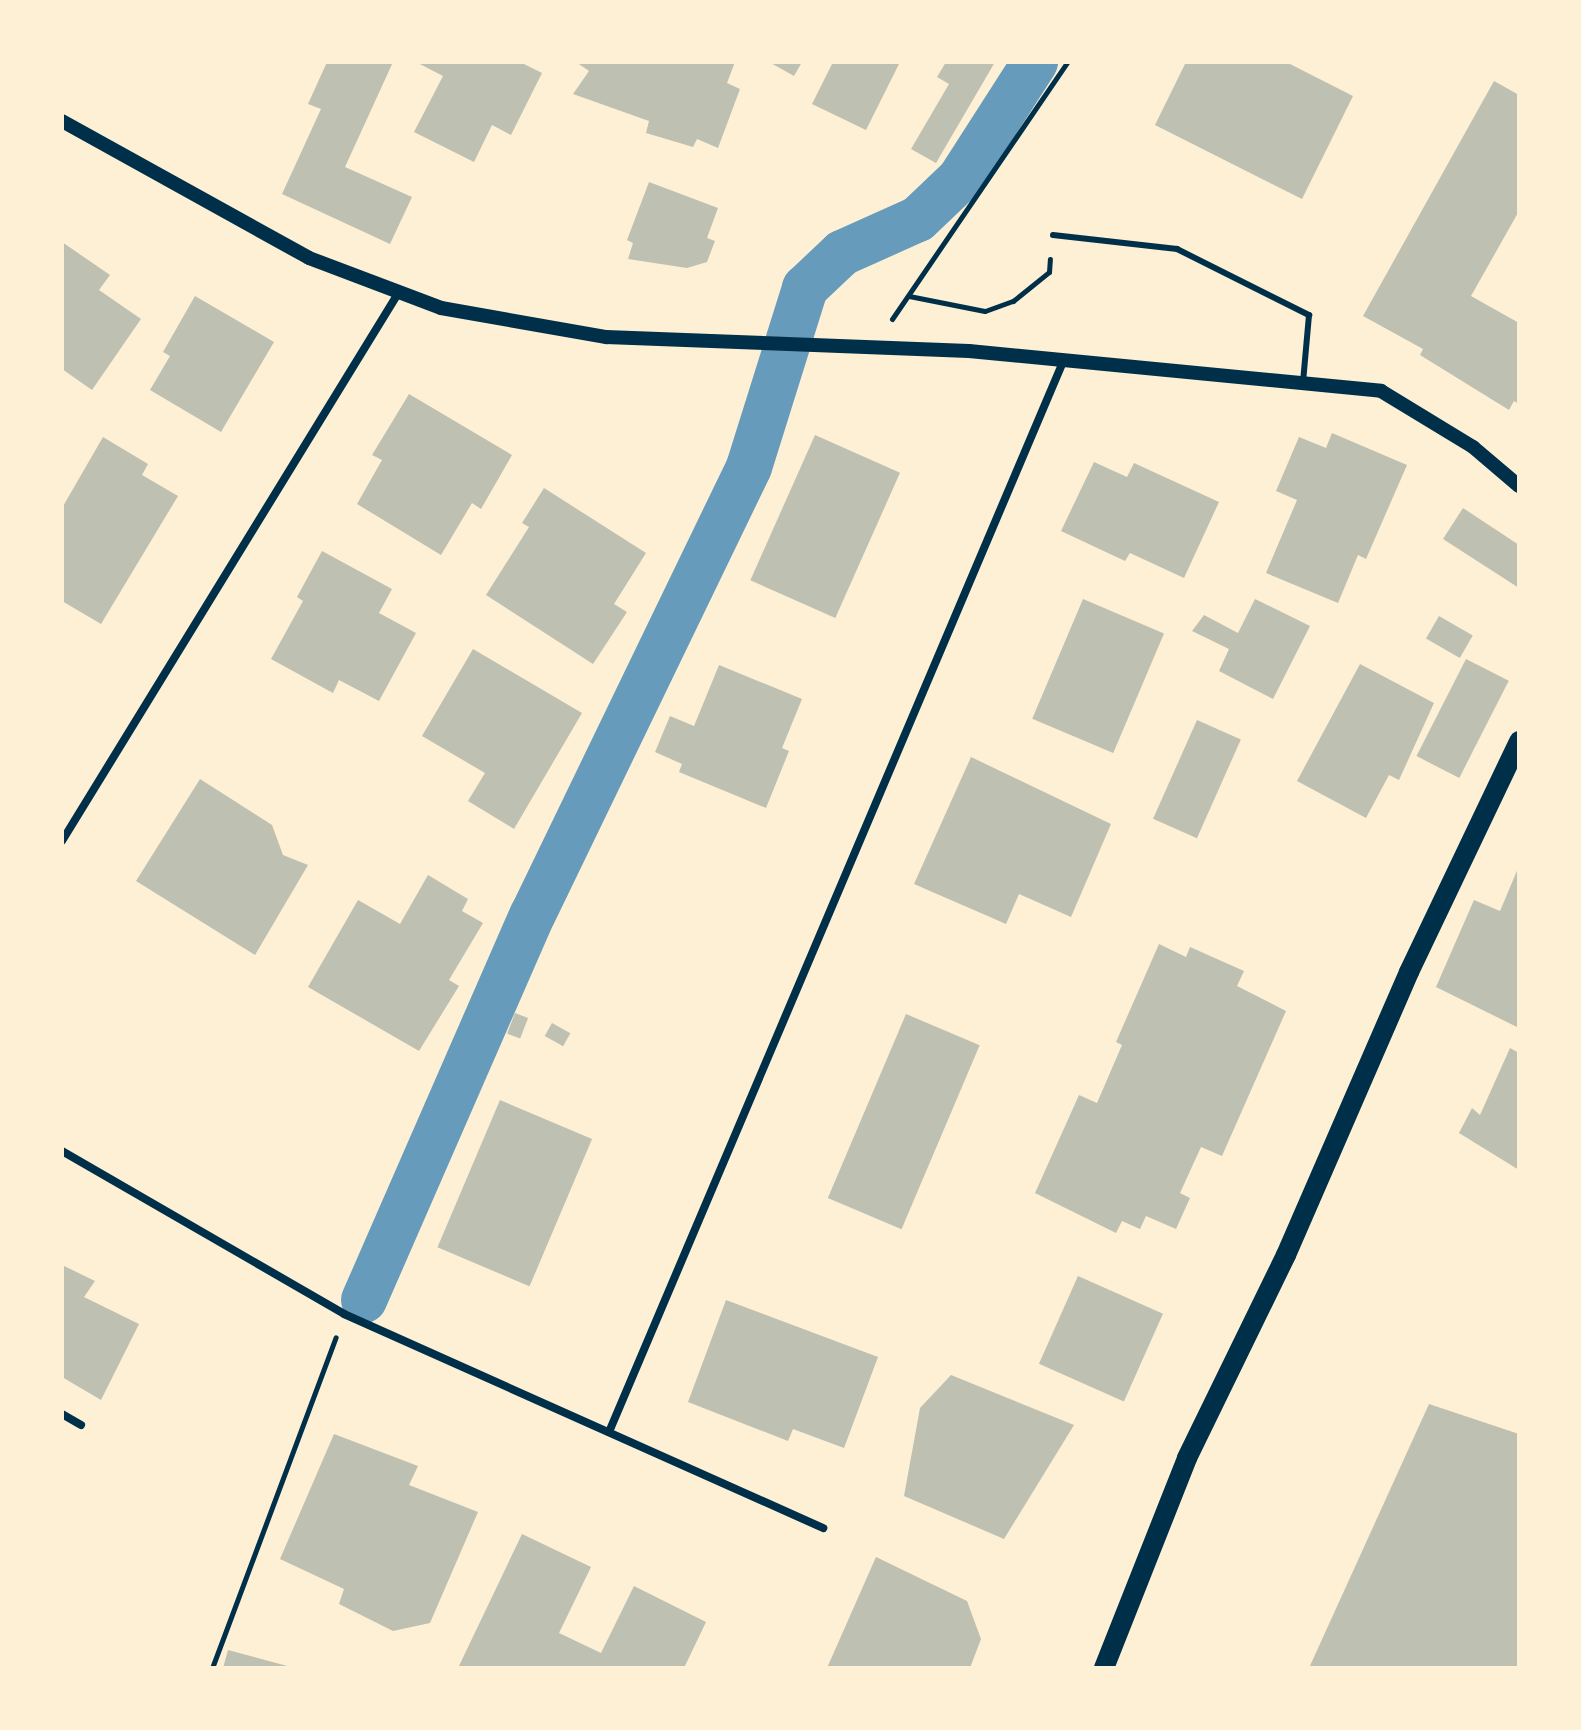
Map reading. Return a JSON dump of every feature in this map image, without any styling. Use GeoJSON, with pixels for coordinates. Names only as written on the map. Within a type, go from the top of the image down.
{"type":"FeatureCollection","features":[{"type":"Feature","properties":{"kind":"main road"},"geometry":{"type":"LineString","coordinates":[[1104,1668],[1187,1458],[1286,1255],[1409,972],[1519,741]]}},
{"type":"Feature","properties":{"kind":"street"},"geometry":{"type":"LineString","coordinates":[[62,121],[309,258],[399,292],[495,320],[606,337],[872,345],[1381,391],[1473,447],[1519,486]]}},
{"type":"Feature","properties":{"kind":"street"},"geometry":{"type":"LineString","coordinates":[[62,841],[399,292]]}},
{"type":"Feature","properties":{"kind":"street"},"geometry":{"type":"LineString","coordinates":[[609,1432],[1063,362]]}},
{"type":"Feature","properties":{"kind":"street"},"geometry":{"type":"LineString","coordinates":[[62,1151],[344,1314],[823,1528]]}},
{"type":"Feature","properties":{"kind":"street"},"geometry":{"type":"LineString","coordinates":[[62,1414],[81,1425]]}},
{"type":"Feature","properties":{"kind":"lane"},"geometry":{"type":"LineString","coordinates":[[1053,235],[1177,249],[1309,315],[1303,382]]}},
{"type":"Feature","properties":{"kind":"path"},"geometry":{"type":"LineString","coordinates":[[872,345],[909,296],[1067,62]]}},
{"type":"Feature","properties":{"kind":"path"},"geometry":{"type":"LineString","coordinates":[[909,296],[985,311],[1013,301],[1049,272],[1053,235]]}},
{"type":"Feature","properties":{"kind":"path"},"geometry":{"type":"LineString","coordinates":[[212,1668],[344,1314]]}},
{"type":"Feature","properties":{"kind":"building"},"geometry":{"type":"Polygon","coordinates":[[[327,62],[393,62],[345,167],[412,197],[390,244],[282,194],[321,109],[308,104],[327,62]]]}},
{"type":"Feature","properties":{"kind":"building"},"geometry":{"type":"Polygon","coordinates":[[[416,62],[520,62],[542,73],[511,135],[492,125],[474,162],[414,132],[443,76],[416,62]]]}},
{"type":"Feature","properties":{"kind":"building"},"geometry":{"type":"Polygon","coordinates":[[[576,62],[735,62],[727,83],[740,89],[718,148],[697,139],[693,147],[646,133],[649,121],[573,94],[589,71],[576,62]]]}},
{"type":"Feature","properties":{"kind":"building"},"geometry":{"type":"Polygon","coordinates":[[[769,62],[802,62],[794,76],[769,62]]]}},
{"type":"Feature","properties":{"kind":"building"},"geometry":{"type":"Polygon","coordinates":[[[833,62],[900,62],[866,130],[812,104],[833,62]]]}},
{"type":"Feature","properties":{"kind":"building"},"geometry":{"type":"Polygon","coordinates":[[[946,62],[995,62],[936,163],[911,149],[949,84],[937,77],[946,62]]]}},
{"type":"Feature","properties":{"kind":"building"},"geometry":{"type":"Polygon","coordinates":[[[1186,62],[1286,62],[1353,96],[1302,199],[1155,125],[1186,62]]]}},
{"type":"Feature","properties":{"kind":"building"},"geometry":{"type":"Polygon","coordinates":[[[1494,81],[1519,95],[1519,211],[1471,296],[1519,323],[1519,404],[1514,401],[1509,410],[1420,355],[1423,349],[1363,316],[1494,81]]]}},
{"type":"Feature","properties":{"kind":"building"},"geometry":{"type":"Polygon","coordinates":[[[649,182],[718,208],[707,238],[715,241],[707,262],[687,268],[628,259],[633,243],[627,240],[649,182]]]}},
{"type":"Feature","properties":{"kind":"building"},"geometry":{"type":"Polygon","coordinates":[[[62,242],[110,275],[99,290],[141,319],[92,390],[62,369],[62,242]]]}},
{"type":"Feature","properties":{"kind":"building"},"geometry":{"type":"Polygon","coordinates":[[[195,296],[274,342],[221,432],[150,390],[170,356],[163,352],[195,296]]]}},
{"type":"Feature","properties":{"kind":"building"},"geometry":{"type":"Polygon","coordinates":[[[409,394],[512,455],[481,509],[472,503],[441,555],[357,504],[382,460],[372,455],[409,394]]]}},
{"type":"Feature","properties":{"kind":"building"},"geometry":{"type":"Polygon","coordinates":[[[1332,433],[1407,465],[1366,559],[1358,555],[1338,603],[1266,573],[1297,500],[1276,491],[1299,437],[1326,448],[1332,433]]]}},
{"type":"Feature","properties":{"kind":"building"},"geometry":{"type":"Polygon","coordinates":[[[815,435],[900,473],[835,618],[750,580],[815,435]]]}},
{"type":"Feature","properties":{"kind":"building"},"geometry":{"type":"Polygon","coordinates":[[[103,437],[148,464],[142,475],[178,496],[101,624],[62,601],[62,508],[103,437]]]}},
{"type":"Feature","properties":{"kind":"building"},"geometry":{"type":"Polygon","coordinates":[[[1094,462],[1127,477],[1134,463],[1219,502],[1184,578],[1130,553],[1125,561],[1061,531],[1094,462]]]}},
{"type":"Feature","properties":{"kind":"building"},"geometry":{"type":"Polygon","coordinates":[[[544,488],[646,553],[614,604],[627,612],[593,664],[486,595],[529,527],[522,523],[544,488]]]}},
{"type":"Feature","properties":{"kind":"building"},"geometry":{"type":"Polygon","coordinates":[[[1463,508],[1519,545],[1519,588],[1443,539],[1463,508]]]}},
{"type":"Feature","properties":{"kind":"building"},"geometry":{"type":"Polygon","coordinates":[[[322,551],[392,589],[379,613],[416,633],[379,701],[339,680],[333,693],[271,659],[303,601],[297,597],[322,551]]]}},
{"type":"Feature","properties":{"kind":"building"},"geometry":{"type":"Polygon","coordinates":[[[1083,599],[1164,633],[1113,753],[1032,719],[1083,599]]]}},
{"type":"Feature","properties":{"kind":"building"},"geometry":{"type":"Polygon","coordinates":[[[1255,599],[1310,626],[1273,699],[1219,671],[1229,649],[1192,631],[1204,615],[1238,633],[1255,599]]]}},
{"type":"Feature","properties":{"kind":"building"},"geometry":{"type":"Polygon","coordinates":[[[1439,616],[1473,636],[1460,658],[1426,639],[1439,616]]]}},
{"type":"Feature","properties":{"kind":"building"},"geometry":{"type":"Polygon","coordinates":[[[473,649],[582,713],[514,829],[468,801],[485,773],[422,736],[473,649]]]}},
{"type":"Feature","properties":{"kind":"building"},"geometry":{"type":"Polygon","coordinates":[[[1466,659],[1509,681],[1459,778],[1417,756],[1466,659]]]}},
{"type":"Feature","properties":{"kind":"building"},"geometry":{"type":"Polygon","coordinates":[[[1360,664],[1434,703],[1399,780],[1389,775],[1366,818],[1297,781],[1360,664]]]}},
{"type":"Feature","properties":{"kind":"building"},"geometry":{"type":"Polygon","coordinates":[[[719,665],[802,699],[782,748],[789,751],[766,808],[679,772],[682,764],[655,752],[670,716],[694,726],[719,665]]]}},
{"type":"Feature","properties":{"kind":"building"},"geometry":{"type":"Polygon","coordinates":[[[1197,720],[1241,740],[1197,838],[1153,819],[1197,720]]]}},
{"type":"Feature","properties":{"kind":"building"},"geometry":{"type":"Polygon","coordinates":[[[971,757],[1111,824],[1071,917],[1019,894],[1006,924],[914,884],[971,757]]]}},
{"type":"Feature","properties":{"kind":"building"},"geometry":{"type":"Polygon","coordinates":[[[200,779],[272,825],[283,855],[308,865],[255,955],[136,881],[200,779]]]}},
{"type":"Feature","properties":{"kind":"building"},"geometry":{"type":"Polygon","coordinates":[[[1519,866],[1519,1028],[1436,987],[1474,900],[1500,911],[1519,866]]]}},
{"type":"Feature","properties":{"kind":"building"},"geometry":{"type":"Polygon","coordinates":[[[428,875],[468,899],[462,911],[483,923],[449,980],[459,986],[419,1051],[308,987],[358,900],[400,924],[428,875]]]}},
{"type":"Feature","properties":{"kind":"building"},"geometry":{"type":"Polygon","coordinates":[[[1159,944],[1186,957],[1190,947],[1244,971],[1237,986],[1286,1011],[1222,1156],[1201,1147],[1180,1193],[1190,1198],[1176,1229],[1146,1216],[1140,1229],[1122,1221],[1116,1233],[1035,1193],[1079,1095],[1097,1103],[1122,1045],[1116,1042],[1159,944]]]}},
{"type":"Feature","properties":{"kind":"building"},"geometry":{"type":"Polygon","coordinates":[[[515,1013],[528,1018],[520,1039],[507,1034],[515,1013]]]}},
{"type":"Feature","properties":{"kind":"building"},"geometry":{"type":"Polygon","coordinates":[[[906,1014],[980,1045],[901,1229],[828,1198],[906,1014]]]}},
{"type":"Feature","properties":{"kind":"building"},"geometry":{"type":"Polygon","coordinates":[[[552,1023],[570,1033],[563,1046],[545,1036],[552,1023]]]}},
{"type":"Feature","properties":{"kind":"building"},"geometry":{"type":"Polygon","coordinates":[[[1510,1048],[1519,1053],[1519,1170],[1459,1133],[1472,1108],[1480,1115],[1510,1048]]]}},
{"type":"Feature","properties":{"kind":"building"},"geometry":{"type":"Polygon","coordinates":[[[500,1100],[592,1139],[530,1286],[437,1247],[500,1100]]]}},
{"type":"Feature","properties":{"kind":"building"},"geometry":{"type":"Polygon","coordinates":[[[62,1265],[95,1281],[84,1297],[139,1324],[101,1400],[62,1377],[62,1265]]]}},
{"type":"Feature","properties":{"kind":"building"},"geometry":{"type":"Polygon","coordinates":[[[1078,1276],[1163,1314],[1124,1402],[1039,1364],[1078,1276]]]}},
{"type":"Feature","properties":{"kind":"building"},"geometry":{"type":"Polygon","coordinates":[[[726,1300],[878,1357],[844,1448],[793,1429],[788,1441],[688,1402],[726,1300]]]}},
{"type":"Feature","properties":{"kind":"building"},"geometry":{"type":"Polygon","coordinates":[[[951,1375],[1074,1425],[1004,1539],[904,1496],[920,1408],[951,1375]]]}},
{"type":"Feature","properties":{"kind":"building"},"geometry":{"type":"Polygon","coordinates":[[[1429,1404],[1519,1434],[1519,1668],[1309,1668],[1429,1404]]]}},
{"type":"Feature","properties":{"kind":"building"},"geometry":{"type":"Polygon","coordinates":[[[334,1434],[418,1466],[409,1485],[478,1512],[430,1623],[393,1631],[339,1604],[344,1589],[280,1559],[334,1434]]]}},
{"type":"Feature","properties":{"kind":"building"},"geometry":{"type":"Polygon","coordinates":[[[522,1534],[591,1567],[559,1633],[601,1653],[634,1586],[706,1622],[684,1668],[458,1668],[522,1534]]]}},
{"type":"Feature","properties":{"kind":"building"},"geometry":{"type":"Polygon","coordinates":[[[876,1557],[967,1601],[981,1639],[970,1668],[827,1668],[876,1557]]]}},
{"type":"Feature","properties":{"kind":"building"},"geometry":{"type":"Polygon","coordinates":[[[228,1650],[291,1667],[291,1668],[223,1668],[228,1650]]]}},
{"type":"Feature","properties":{"kind":"waterway"},"geometry":{"type":"LineString","coordinates":[[364,1300],[533,914],[749,467],[805,288],[842,253],[918,219],[960,179],[1035,62]]}}]}
